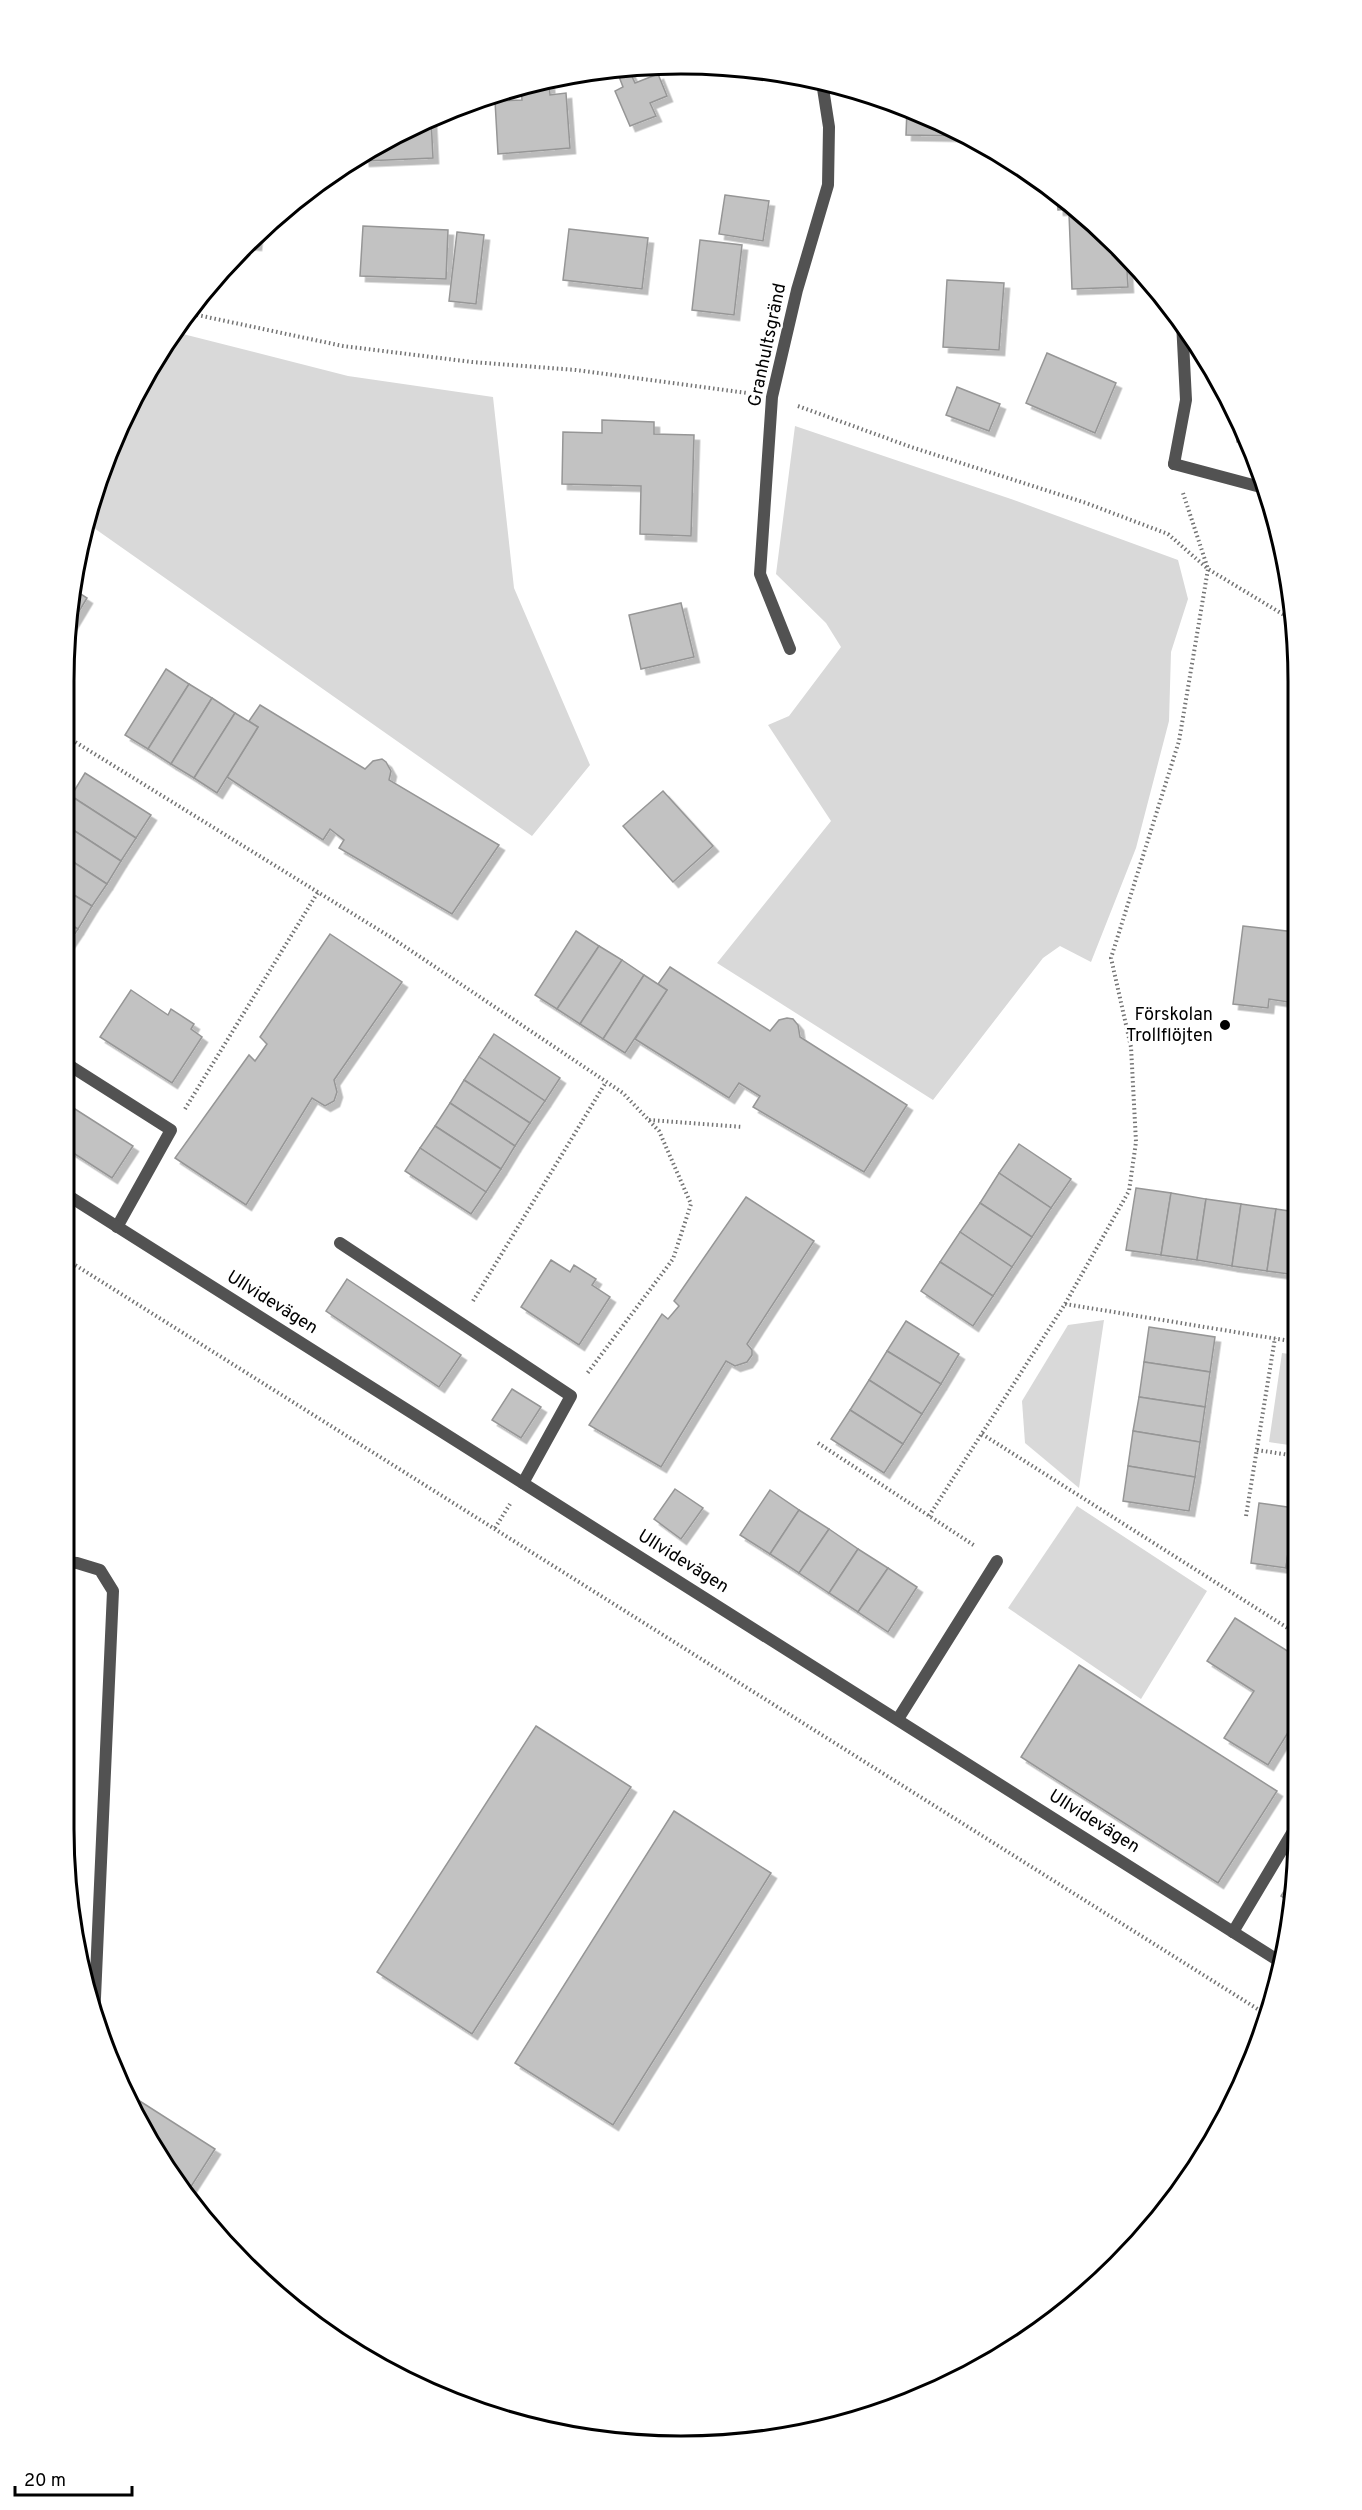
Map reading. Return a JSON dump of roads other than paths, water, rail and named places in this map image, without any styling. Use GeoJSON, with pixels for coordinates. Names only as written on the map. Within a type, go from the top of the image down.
{"type":"FeatureCollection","features":[{"type":"Feature","properties":{"kind":"street","name":"Granhultsgränd"},"geometry":{"type":"LineString","coordinates":[[790,649],[760,574],[772,397],[797,290],[828,185],[829,127],[823,91]]}},
{"type":"Feature","properties":{"kind":"street"},"geometry":{"type":"LineString","coordinates":[[1183,339],[1186,400],[1174,464],[1256,486]]}},
{"type":"Feature","properties":{"kind":"street"},"geometry":{"type":"LineString","coordinates":[[74,1068],[171,1130],[117,1227]]}},
{"type":"Feature","properties":{"kind":"street","name":"Ullvidevägen"},"geometry":{"type":"LineString","coordinates":[[74,1199],[1275,1958]]}},
{"type":"Feature","properties":{"kind":"street"},"geometry":{"type":"LineString","coordinates":[[340,1243],[571,1396],[523,1483]]}},
{"type":"Feature","properties":{"kind":"street"},"geometry":{"type":"LineString","coordinates":[[898,1719],[997,1561]]}},
{"type":"Feature","properties":{"kind":"street"},"geometry":{"type":"LineString","coordinates":[[74,1563],[100,1570],[113,1591],[95,1990]]}},
{"type":"Feature","properties":{"kind":"street"},"geometry":{"type":"LineString","coordinates":[[1233,1932],[1288,1840]]}},
{"type":"Feature","properties":{"kind":"place","name":"Förskolan Trollflöjten"},"geometry":{"type":"Point","coordinates":[1225,1025]}}]}
